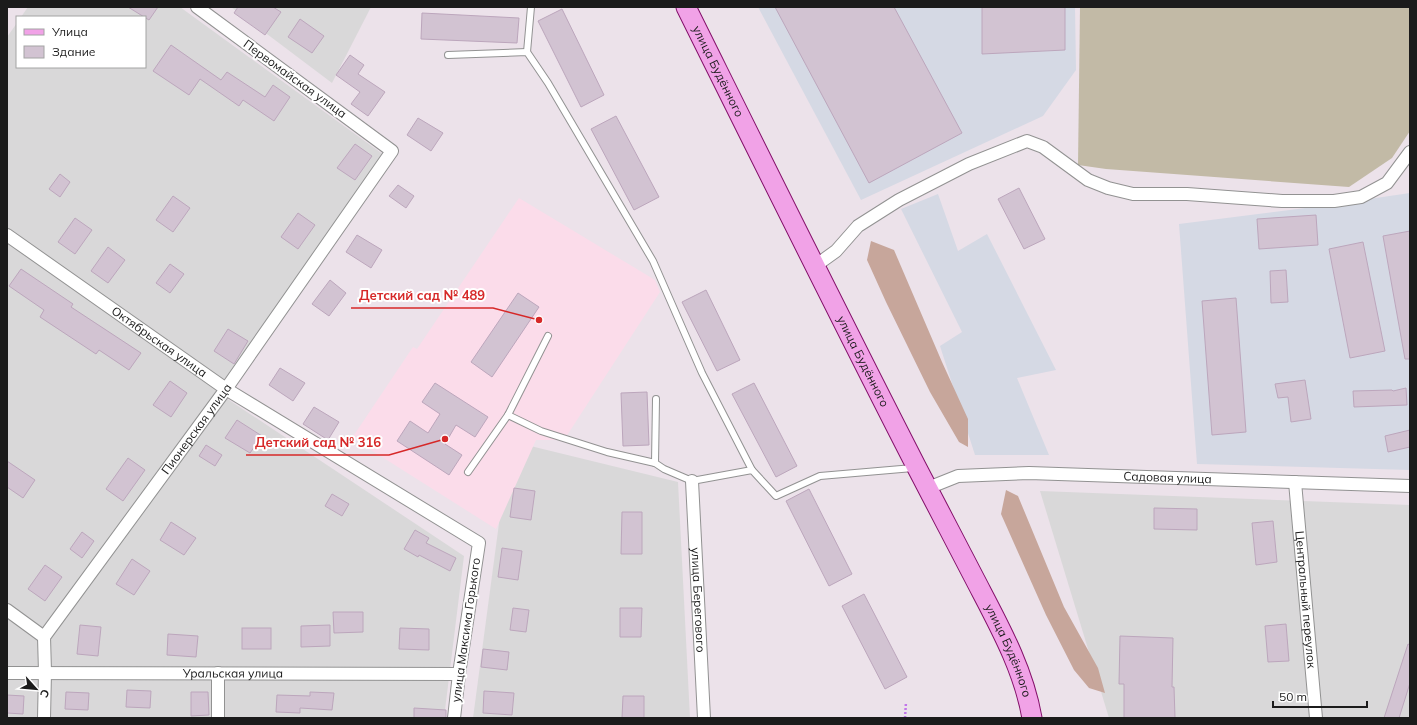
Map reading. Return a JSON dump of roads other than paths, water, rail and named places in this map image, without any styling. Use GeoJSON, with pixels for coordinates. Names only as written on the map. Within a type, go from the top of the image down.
{"type":"FeatureCollection","features":[{"type":"Feature","properties":{"kind":"main road","name":"улица Будённого"},"geometry":{"type":"LineString","coordinates":[[686,7],[917,468],[993,613],[1018,665],[1030,703],[1032,718]]}},
{"type":"Feature","properties":{"kind":"street","name":"Первомайская улица"},"geometry":{"type":"LineString","coordinates":[[197,7],[392,151]]}},
{"type":"Feature","properties":{"kind":"street"},"geometry":{"type":"LineString","coordinates":[[815,266],[836,251],[858,226],[899,200],[969,164],[1027,141],[1043,147],[1088,180],[1108,188],[1133,194],[1187,194],[1282,201],[1334,201],[1361,197],[1387,183],[1410,152]]}},
{"type":"Feature","properties":{"kind":"street","name":"Пионерская улица"},"geometry":{"type":"LineString","coordinates":[[44,637],[226,389],[392,151]]}},
{"type":"Feature","properties":{"kind":"street","name":"Октябрьская улица"},"geometry":{"type":"LineString","coordinates":[[7,235],[226,389],[478,543]]}},
{"type":"Feature","properties":{"kind":"street","name":"Садовая улица"},"geometry":{"type":"LineString","coordinates":[[928,488],[958,476],[1029,473],[1410,486]]}},
{"type":"Feature","properties":{"kind":"street","name":"улица Берегового"},"geometry":{"type":"LineString","coordinates":[[692,481],[704,718]]}},
{"type":"Feature","properties":{"kind":"street","name":"Центральный переулок"},"geometry":{"type":"LineString","coordinates":[[1295,482],[1316,718]]}},
{"type":"Feature","properties":{"kind":"street","name":"улица Максима Горького"},"geometry":{"type":"LineString","coordinates":[[454,718],[478,543]]}},
{"type":"Feature","properties":{"kind":"street"},"geometry":{"type":"LineString","coordinates":[[7,610],[44,637],[44,718]]}},
{"type":"Feature","properties":{"kind":"street","name":"Уральская улица"},"geometry":{"type":"LineString","coordinates":[[7,673],[460,674]]}},
{"type":"Feature","properties":{"kind":"street"},"geometry":{"type":"LineString","coordinates":[[218,673],[218,718]]}},
{"type":"Feature","properties":{"kind":"lane"},"geometry":{"type":"LineString","coordinates":[[531,7],[526,52],[548,83],[653,261],[702,373],[752,470],[776,496],[820,476],[917,468]]}},
{"type":"Feature","properties":{"kind":"lane"},"geometry":{"type":"LineString","coordinates":[[448,55],[526,52]]}},
{"type":"Feature","properties":{"kind":"lane"},"geometry":{"type":"LineString","coordinates":[[468,472],[508,415],[548,336]]}},
{"type":"Feature","properties":{"kind":"lane"},"geometry":{"type":"LineString","coordinates":[[655,463],[656,400]]}},
{"type":"Feature","properties":{"kind":"lane"},"geometry":{"type":"LineString","coordinates":[[508,415],[541,431],[607,452],[655,463],[664,469],[692,481],[752,470]]}},
{"type":"Feature","properties":{"kind":"place","name":"Детский сад № 489"},"geometry":{"type":"Point","coordinates":[539,320]}},
{"type":"Feature","properties":{"kind":"place","name":"Детский сад № 316"},"geometry":{"type":"Point","coordinates":[445,439]}}]}
